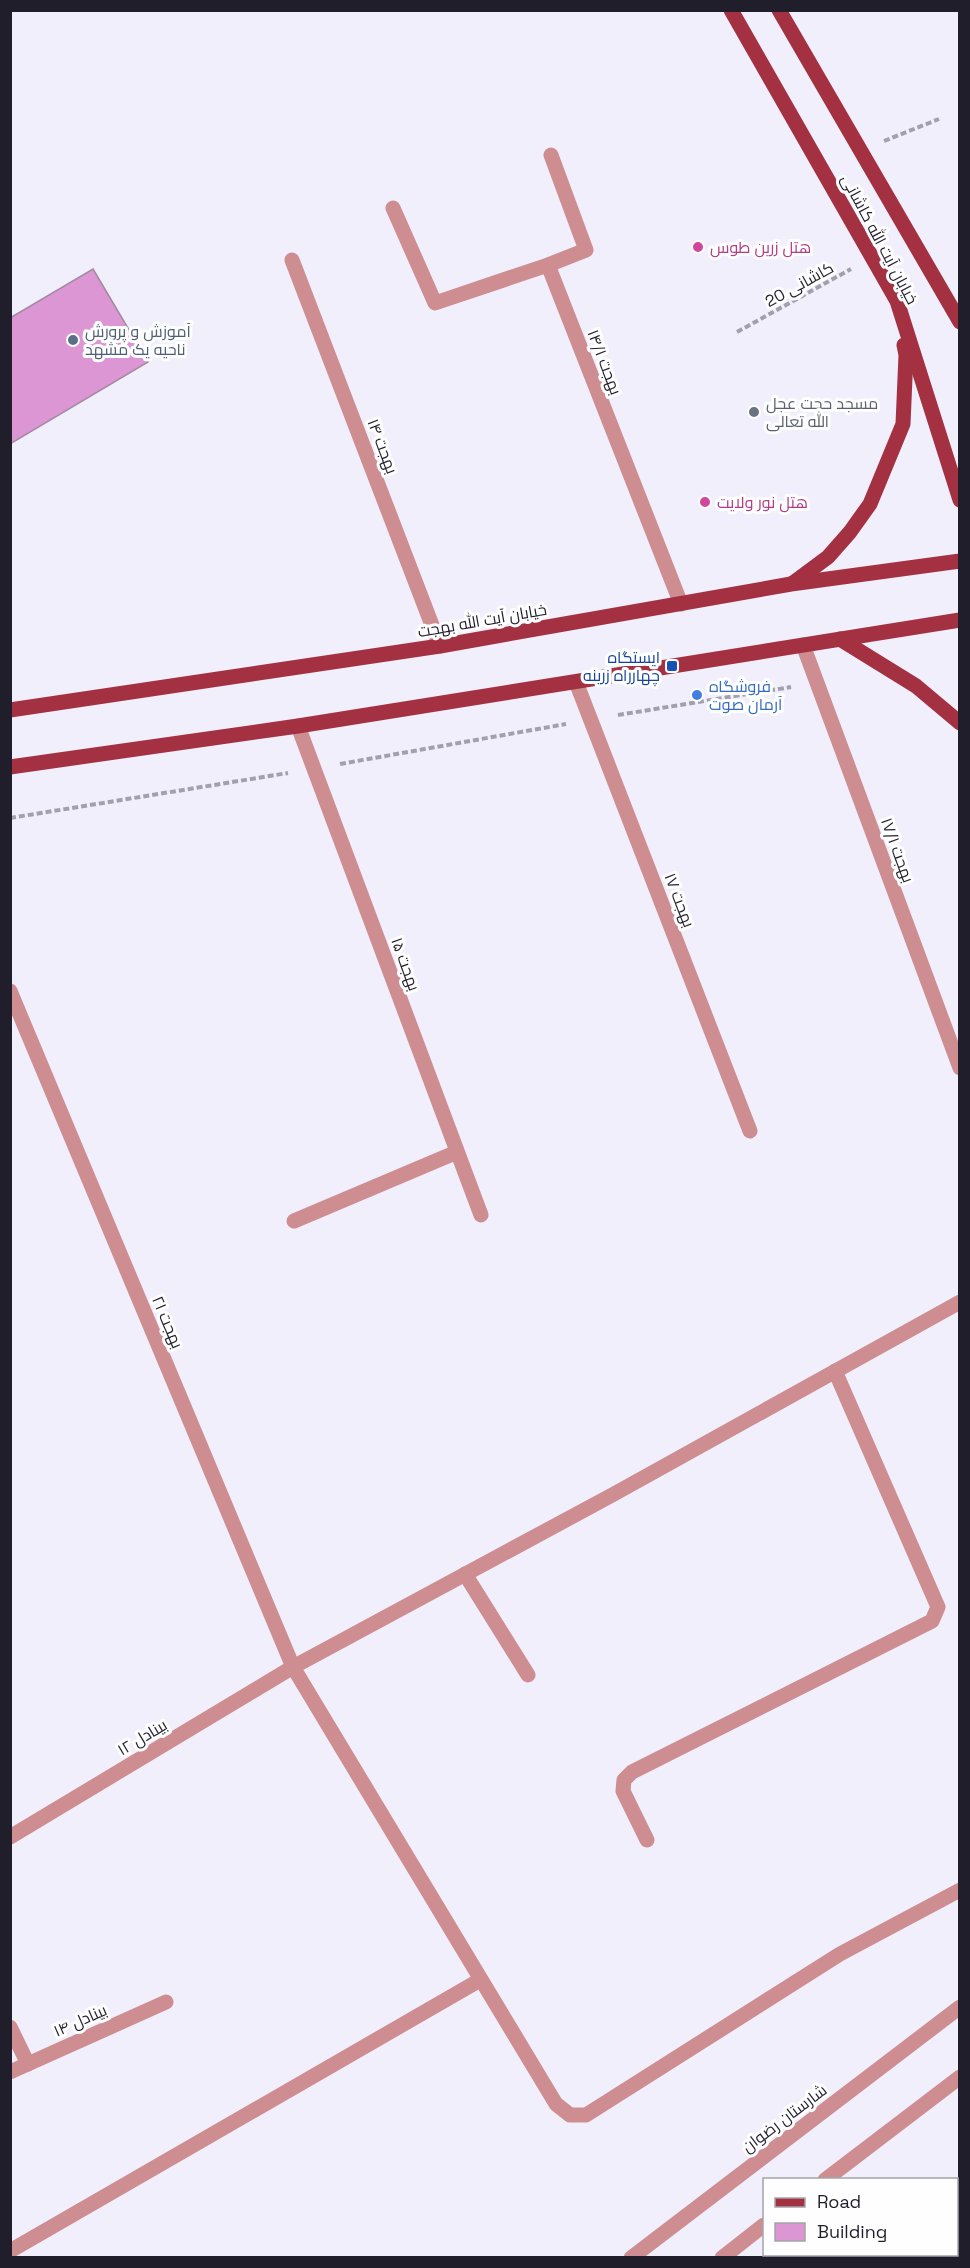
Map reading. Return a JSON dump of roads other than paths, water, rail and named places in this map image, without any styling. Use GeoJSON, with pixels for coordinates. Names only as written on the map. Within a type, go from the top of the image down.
{"type":"FeatureCollection","features":[{"type":"Feature","properties":{"kind":"main road","name":"خیابان آیت الله کاشانی"},"geometry":{"type":"LineString","coordinates":[[731,10],[897,301],[960,500]]}},
{"type":"Feature","properties":{"kind":"main road","name":"خیابان آیت الله کاشانی"},"geometry":{"type":"LineString","coordinates":[[778,10],[960,322]]}},
{"type":"Feature","properties":{"kind":"main road"},"geometry":{"type":"LineString","coordinates":[[791,584],[828,557],[870,504],[903,424],[906,355],[897,301]]}},
{"type":"Feature","properties":{"kind":"main road","name":"خیابان آیت الله بهجت"},"geometry":{"type":"LineString","coordinates":[[10,710],[440,646],[791,584],[960,561]]}},
{"type":"Feature","properties":{"kind":"main road"},"geometry":{"type":"LineString","coordinates":[[10,767],[298,726],[960,620]]}},
{"type":"Feature","properties":{"kind":"main road"},"geometry":{"type":"LineString","coordinates":[[840,639],[916,686],[960,723]]}},
{"type":"Feature","properties":{"kind":"street"},"geometry":{"type":"LineString","coordinates":[[393,208],[435,303],[586,250],[551,155]]}},
{"type":"Feature","properties":{"kind":"street","name":"بهجت ۱۴"},"geometry":{"type":"LineString","coordinates":[[292,260],[440,646]]}},
{"type":"Feature","properties":{"kind":"street","name":"بهجت ۱۴/۱"},"geometry":{"type":"LineString","coordinates":[[548,265],[681,604]]}},
{"type":"Feature","properties":{"kind":"street","name":"بهجت ۱۷/۱"},"geometry":{"type":"LineString","coordinates":[[803,645],[960,1068]]}},
{"type":"Feature","properties":{"kind":"street","name":"بهجت ۱۷"},"geometry":{"type":"LineString","coordinates":[[576,682],[750,1131]]}},
{"type":"Feature","properties":{"kind":"street","name":"بهجت ۱۵"},"geometry":{"type":"LineString","coordinates":[[298,726],[481,1215]]}},
{"type":"Feature","properties":{"kind":"street","name":"بهجت ۲۱"},"geometry":{"type":"LineString","coordinates":[[10,992],[293,1667],[555,2104],[570,2115],[586,2115],[840,1954],[960,1890]]}},
{"type":"Feature","properties":{"kind":"street"},"geometry":{"type":"LineString","coordinates":[[294,1221],[458,1152]]}},
{"type":"Feature","properties":{"kind":"street","name":"بینادل ۱۲"},"geometry":{"type":"LineString","coordinates":[[10,1837],[293,1667],[960,1302]]}},
{"type":"Feature","properties":{"kind":"street"},"geometry":{"type":"LineString","coordinates":[[647,1840],[623,1791],[624,1780],[632,1772],[932,1621],[938,1607],[835,1371]]}},
{"type":"Feature","properties":{"kind":"street"},"geometry":{"type":"LineString","coordinates":[[465,1574],[528,1675]]}},
{"type":"Feature","properties":{"kind":"street"},"geometry":{"type":"LineString","coordinates":[[10,2251],[480,1980]]}},
{"type":"Feature","properties":{"kind":"street","name":"بینادل ۱۴"},"geometry":{"type":"LineString","coordinates":[[10,2072],[166,2002]]}},
{"type":"Feature","properties":{"kind":"street","name":"شارستان رضوان"},"geometry":{"type":"LineString","coordinates":[[631,2258],[960,2007]]}},
{"type":"Feature","properties":{"kind":"street"},"geometry":{"type":"LineString","coordinates":[[10,2027],[28,2064]]}},
{"type":"Feature","properties":{"kind":"street"},"geometry":{"type":"LineString","coordinates":[[828,2178],[960,2077]]}},
{"type":"Feature","properties":{"kind":"street"},"geometry":{"type":"LineString","coordinates":[[722,2258],[763,2227]]}},
{"type":"Feature","properties":{"kind":"place","name":"هتل زرین طوس"},"geometry":{"type":"Point","coordinates":[698,247]}},
{"type":"Feature","properties":{"kind":"place","name":"آموزش و پرورش ناحیه یک مشهد"},"geometry":{"type":"Point","coordinates":[73,340]}},
{"type":"Feature","properties":{"kind":"place","name":"مسجد حجت عجل الله تعالی"},"geometry":{"type":"Point","coordinates":[754,412]}},
{"type":"Feature","properties":{"kind":"place","name":"هتل نور ولایت"},"geometry":{"type":"Point","coordinates":[705,502]}},
{"type":"Feature","properties":{"kind":"place","name":"ایستگاه چهارراه زرینه"},"geometry":{"type":"Point","coordinates":[672,666]}},
{"type":"Feature","properties":{"kind":"place","name":"فروشگاه آرمان صوت"},"geometry":{"type":"Point","coordinates":[697,695]}}]}
